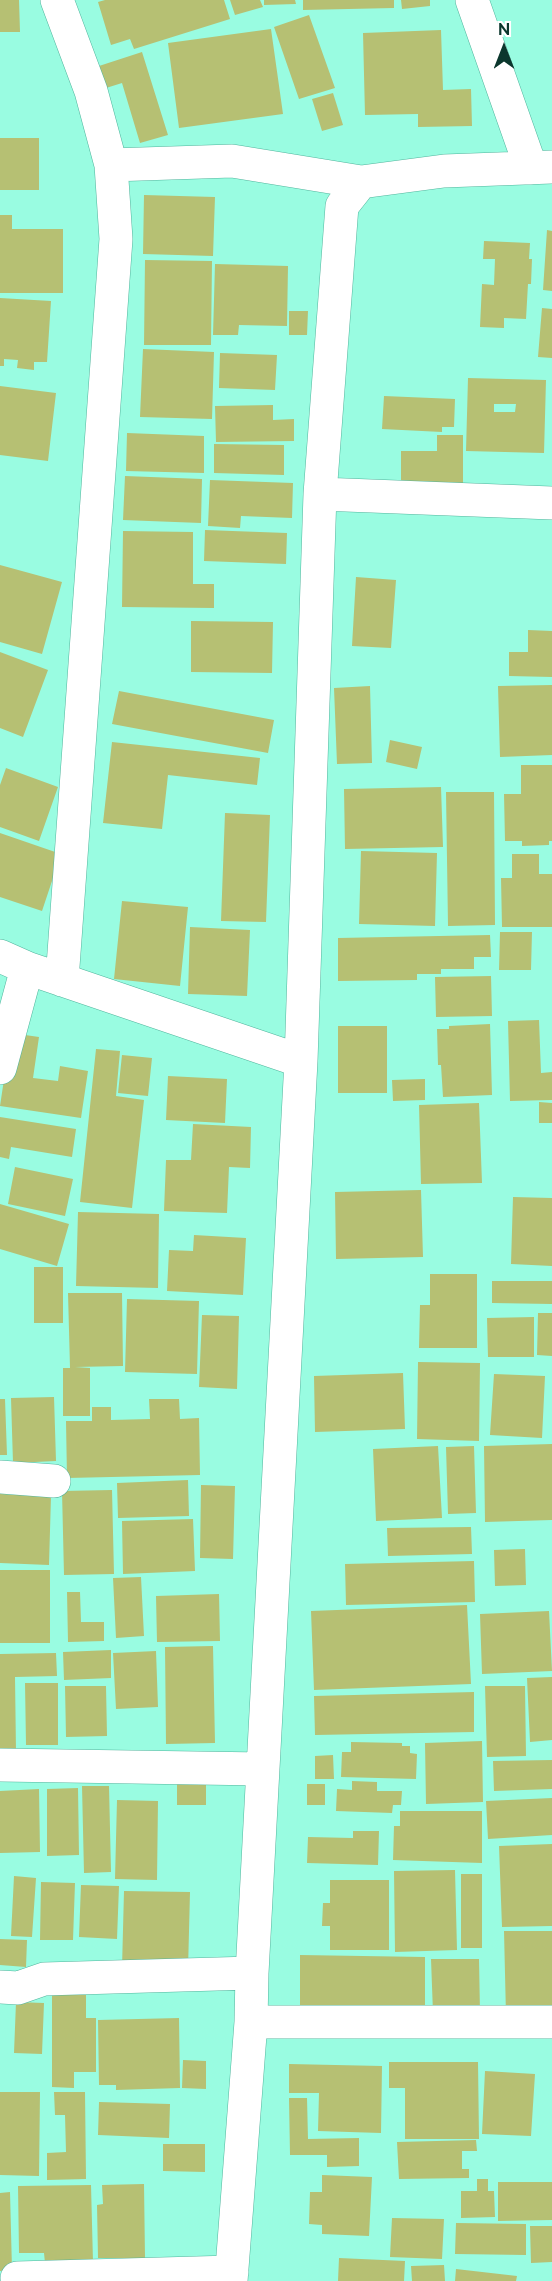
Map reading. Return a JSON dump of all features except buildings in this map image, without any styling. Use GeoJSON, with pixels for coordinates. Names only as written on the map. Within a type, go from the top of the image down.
{"type":"FeatureCollection","features":[{"type":"Feature","properties":{"kind":"street"},"geometry":{"type":"LineString","coordinates":[[57,0],[91,91],[111,165],[116,239],[62,980]]}},
{"type":"Feature","properties":{"kind":"street"},"geometry":{"type":"LineString","coordinates":[[111,165],[232,161],[361,182],[444,171],[541,167],[472,0]]}},
{"type":"Feature","properties":{"kind":"street"},"geometry":{"type":"LineString","coordinates":[[17,2278],[231,2277],[252,2022],[252,1973],[300,1061],[320,494],[342,206],[361,182]]}},
{"type":"Feature","properties":{"kind":"street"},"geometry":{"type":"LineString","coordinates":[[320,494],[552,503]]}},
{"type":"Feature","properties":{"kind":"street"},"geometry":{"type":"LineString","coordinates":[[0,1068],[13,962],[300,1061]]}},
{"type":"Feature","properties":{"kind":"street"},"geometry":{"type":"LineString","coordinates":[[0,1477],[54,1481]]}},
{"type":"Feature","properties":{"kind":"street"},"geometry":{"type":"LineString","coordinates":[[0,1765],[263,1769]]}},
{"type":"Feature","properties":{"kind":"street"},"geometry":{"type":"LineString","coordinates":[[0,1987],[18,1988],[44,1979],[252,1973]]}},
{"type":"Feature","properties":{"kind":"street"},"geometry":{"type":"LineString","coordinates":[[252,2022],[552,2022]]}}]}
